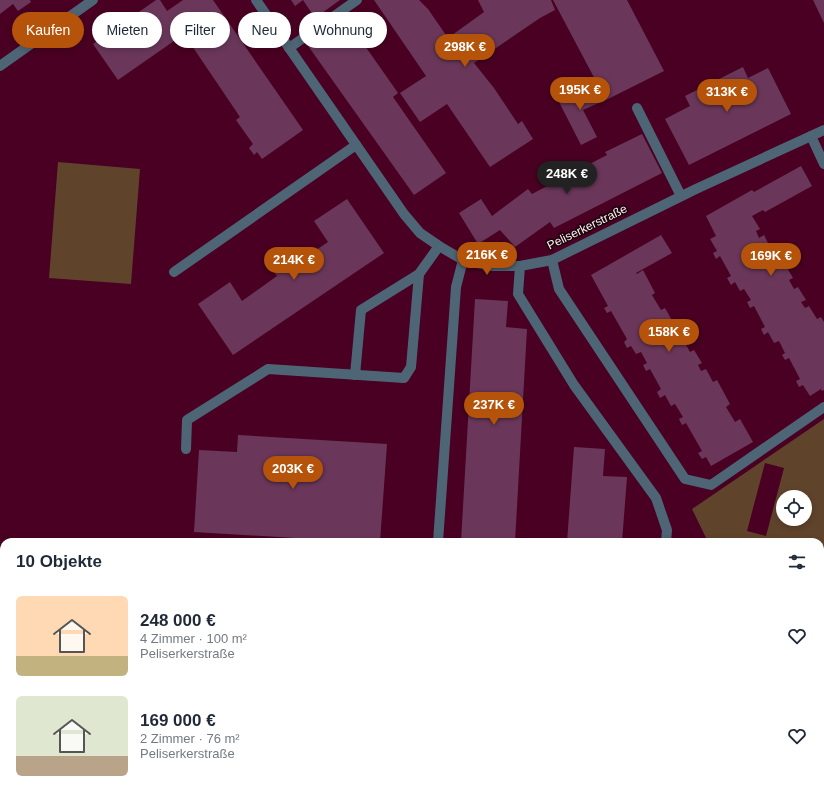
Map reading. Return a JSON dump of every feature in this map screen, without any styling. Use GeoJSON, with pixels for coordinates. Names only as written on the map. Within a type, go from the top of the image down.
{"type":"FeatureCollection","features":[{"type":"Feature","properties":{"kind":"street"},"geometry":{"type":"LineString","coordinates":[[0,66],[93,0]]}},
{"type":"Feature","properties":{"kind":"street","name":"Peliserkerstraße"},"geometry":{"type":"LineString","coordinates":[[256,0],[264,12]]}},
{"type":"Feature","properties":{"kind":"street"},"geometry":{"type":"LineString","coordinates":[[291,47],[357,0]]}},
{"type":"Feature","properties":{"kind":"street","name":"Peliserkerstraße"},"geometry":{"type":"LineString","coordinates":[[289,48],[404,214],[420,233],[438,246],[463,260],[492,266],[520,266],[552,260],[681,196],[824,130]]}},
{"type":"Feature","properties":{"kind":"street"},"geometry":{"type":"LineString","coordinates":[[637,108],[681,196]]}},
{"type":"Feature","properties":{"kind":"street"},"geometry":{"type":"LineString","coordinates":[[811,136],[824,164]]}},
{"type":"Feature","properties":{"kind":"street"},"geometry":{"type":"LineString","coordinates":[[174,272],[356,145]]}},
{"type":"Feature","properties":{"kind":"street"},"geometry":{"type":"LineString","coordinates":[[355,375],[361,310],[419,274],[438,246]]}},
{"type":"Feature","properties":{"kind":"street"},"geometry":{"type":"LineString","coordinates":[[438,538],[456,287],[463,260]]}},
{"type":"Feature","properties":{"kind":"street"},"geometry":{"type":"LineString","coordinates":[[552,260],[559,289],[685,479],[711,485],[824,407]]}},
{"type":"Feature","properties":{"kind":"street"},"geometry":{"type":"LineString","coordinates":[[520,266],[518,294],[574,385],[656,498],[667,530],[666,538]]}},
{"type":"Feature","properties":{"kind":"street"},"geometry":{"type":"LineString","coordinates":[[186,449],[187,420],[268,369],[404,378],[411,367],[419,274]]}},
{"type":"Feature","properties":{"kind":"shaded area"},"geometry":{"type":"Polygon","coordinates":[[[58,162],[140,169],[131,284],[49,278],[58,162]]]}},
{"type":"Feature","properties":{"kind":"shaded area"},"geometry":{"type":"Polygon","coordinates":[[[824,419],[824,538],[706,538],[692,509],[824,419]]]}},
{"type":"Feature","properties":{"kind":"building"},"geometry":{"type":"Polygon","coordinates":[[[0,0],[30,0],[31,2],[18,11],[13,4],[0,14],[0,0]]]}},
{"type":"Feature","properties":{"kind":"building"},"geometry":{"type":"Polygon","coordinates":[[[156,0],[160,0],[167,11],[183,0],[213,0],[221,12],[170,12],[170,44],[118,80],[96,48],[162,48],[162,12],[139,12],[156,0]]]}},
{"type":"Feature","properties":{"kind":"building"},"geometry":{"type":"Polygon","coordinates":[[[291,0],[303,0],[295,6],[291,0]]]}},
{"type":"Feature","properties":{"kind":"building"},"geometry":{"type":"Polygon","coordinates":[[[303,0],[340,0],[323,12],[311,12],[303,0]]]}},
{"type":"Feature","properties":{"kind":"building"},"geometry":{"type":"Polygon","coordinates":[[[374,0],[419,0],[428,9],[448,38],[484,12],[478,0],[551,0],[555,10],[540,18],[474,63],[494,88],[518,124],[522,121],[533,139],[490,167],[447,104],[420,122],[400,93],[426,76],[387,19],[387,12],[382,12],[374,0]]]}},
{"type":"Feature","properties":{"kind":"building"},"geometry":{"type":"Polygon","coordinates":[[[553,0],[627,0],[664,71],[606,100],[553,0]]]}},
{"type":"Feature","properties":{"kind":"building"},"geometry":{"type":"Polygon","coordinates":[[[813,0],[824,0],[824,23],[813,0]]]}},
{"type":"Feature","properties":{"kind":"building"},"geometry":{"type":"Polygon","coordinates":[[[230,25],[238,36],[238,48],[246,48],[303,130],[262,159],[257,152],[254,155],[249,148],[253,144],[236,120],[240,117],[193,48],[230,48],[230,25]]]}},
{"type":"Feature","properties":{"kind":"building"},"geometry":{"type":"Polygon","coordinates":[[[310,48],[366,48],[398,93],[393,97],[446,173],[414,195],[310,48]]]}},
{"type":"Feature","properties":{"kind":"building"},"geometry":{"type":"Polygon","coordinates":[[[743,67],[748,78],[768,68],[791,114],[689,165],[665,119],[690,106],[685,96],[743,67]]]}},
{"type":"Feature","properties":{"kind":"building"},"geometry":{"type":"Polygon","coordinates":[[[586,82],[589,87],[592,85],[601,102],[583,110],[597,137],[581,145],[558,100],[572,93],[570,90],[586,82]]]}},
{"type":"Feature","properties":{"kind":"building"},"geometry":{"type":"Polygon","coordinates":[[[642,134],[662,173],[554,228],[550,222],[515,247],[500,230],[478,244],[459,213],[481,199],[492,216],[528,189],[532,194],[607,155],[605,152],[642,134]]]}},
{"type":"Feature","properties":{"kind":"building"},"geometry":{"type":"Polygon","coordinates":[[[801,166],[812,186],[765,212],[763,210],[752,216],[760,229],[756,231],[759,238],[764,235],[771,249],[766,251],[771,259],[776,256],[782,268],[786,266],[793,278],[789,280],[794,289],[798,287],[806,300],[801,302],[805,308],[809,306],[817,319],[821,317],[824,322],[824,390],[822,391],[821,389],[810,396],[803,385],[799,387],[796,381],[800,379],[789,358],[785,360],[782,355],[785,353],[779,341],[774,343],[768,332],[764,335],[761,329],[765,327],[754,306],[750,308],[747,302],[751,300],[744,289],[740,291],[735,282],[731,285],[727,278],[731,276],[720,256],[716,259],[713,253],[717,251],[710,239],[716,236],[706,216],[752,190],[754,192],[801,166]]]}},
{"type":"Feature","properties":{"kind":"building"},"geometry":{"type":"Polygon","coordinates":[[[347,199],[384,253],[233,355],[198,304],[230,282],[242,301],[277,276],[274,272],[292,260],[295,264],[328,242],[314,221],[347,199]]]}},
{"type":"Feature","properties":{"kind":"building"},"geometry":{"type":"Polygon","coordinates":[[[661,235],[672,253],[636,273],[637,274],[643,270],[655,293],[652,295],[661,310],[665,308],[678,331],[682,329],[689,341],[685,343],[690,352],[694,350],[702,363],[698,365],[701,371],[706,369],[713,382],[717,380],[730,404],[726,407],[735,422],[740,419],[753,442],[711,466],[706,457],[702,459],[698,453],[702,451],[686,423],[682,425],[679,419],[683,417],[675,404],[671,406],[665,395],[660,398],[657,392],[661,389],[650,369],[646,371],[643,365],[647,363],[641,352],[636,354],[631,346],[627,348],[624,342],[627,339],[611,311],[607,313],[604,308],[608,306],[591,275],[661,235]]]}},
{"type":"Feature","properties":{"kind":"building"},"geometry":{"type":"Polygon","coordinates":[[[475,299],[508,301],[506,327],[527,329],[515,538],[461,538],[475,299]]]}},
{"type":"Feature","properties":{"kind":"building"},"geometry":{"type":"Polygon","coordinates":[[[238,435],[387,444],[380,538],[295,538],[194,532],[199,450],[237,452],[238,435]]]}},
{"type":"Feature","properties":{"kind":"building"},"geometry":{"type":"Polygon","coordinates":[[[574,447],[605,449],[603,476],[627,477],[622,538],[567,538],[574,447]]]}}]}
